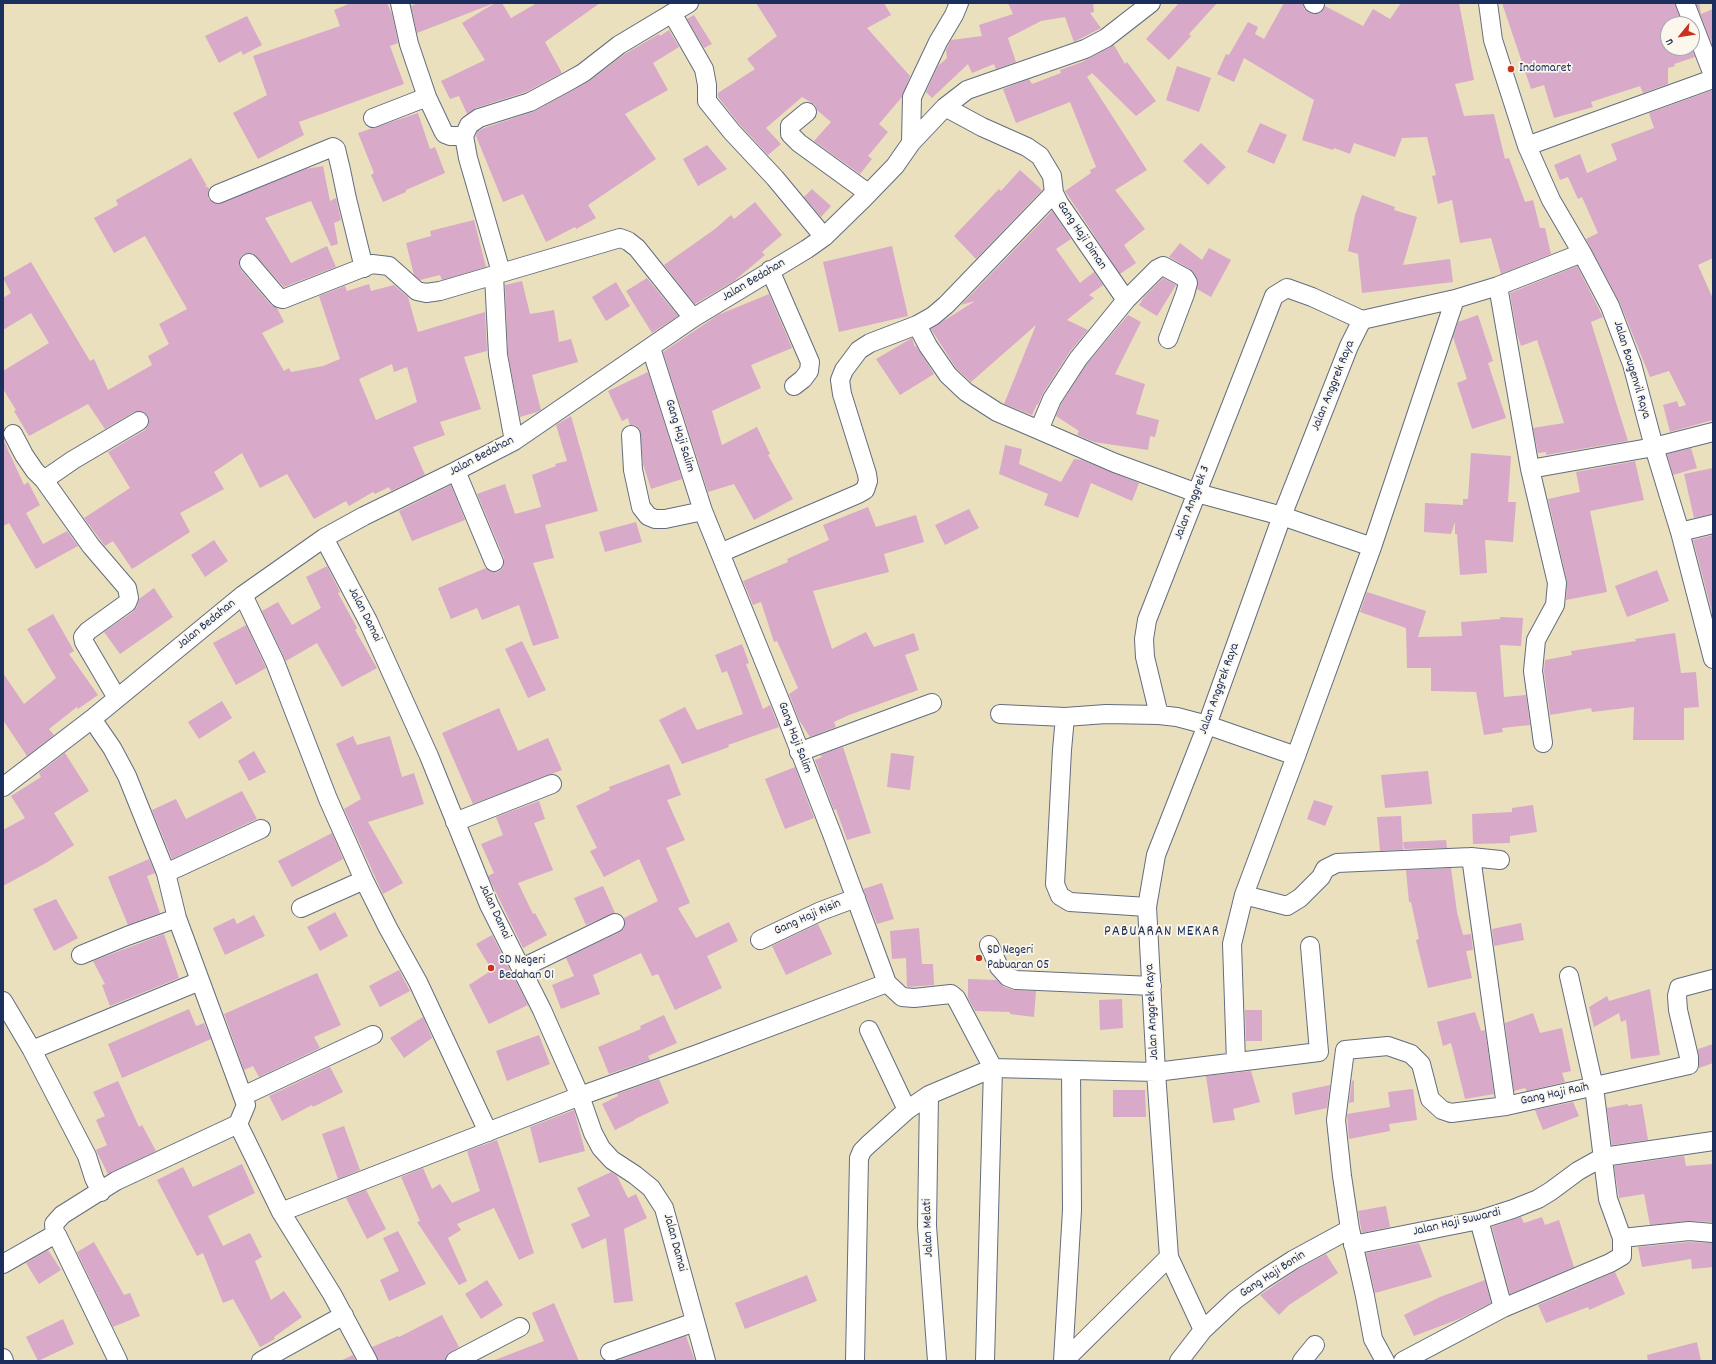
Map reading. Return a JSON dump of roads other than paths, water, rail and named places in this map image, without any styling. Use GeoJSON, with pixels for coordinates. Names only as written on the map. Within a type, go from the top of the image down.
{"type":"FeatureCollection","features":[{"type":"Feature","properties":{"kind":"street"},"geometry":{"type":"LineString","coordinates":[[400,3],[409,44],[427,97],[445,134],[450,136],[464,136]]}},
{"type":"Feature","properties":{"kind":"street"},"geometry":{"type":"LineString","coordinates":[[514,441],[498,354],[498,274],[468,158],[464,136],[469,125],[474,121],[530,102],[567,82],[583,73],[619,45],[689,3]]}},
{"type":"Feature","properties":{"kind":"street"},"geometry":{"type":"LineString","coordinates":[[911,143],[912,97],[938,42],[954,15],[959,3]]}},
{"type":"Feature","properties":{"kind":"street","name":"Jalan Bedahan"},"geometry":{"type":"LineString","coordinates":[[3,787],[92,719],[242,595],[324,538],[364,516],[456,472],[514,441],[693,318],[807,249],[824,237],[895,166],[911,143],[945,107],[967,90],[1085,49],[1106,38],[1151,3]]}},
{"type":"Feature","properties":{"kind":"street","name":"Jalan Bougenvil Raya"},"geometry":{"type":"LineString","coordinates":[[1488,3],[1493,40],[1527,146],[1551,200],[1582,253],[1610,306],[1632,364],[1654,447],[1680,532],[1713,659]]}},
{"type":"Feature","properties":{"kind":"street"},"geometry":{"type":"LineString","coordinates":[[1685,3],[1713,75]]}},
{"type":"Feature","properties":{"kind":"street"},"geometry":{"type":"LineString","coordinates":[[672,13],[704,70],[707,86],[707,102],[732,132],[776,178],[824,237]]}},
{"type":"Feature","properties":{"kind":"street"},"geometry":{"type":"LineString","coordinates":[[1527,146],[1713,79]]}},
{"type":"Feature","properties":{"kind":"street"},"geometry":{"type":"LineString","coordinates":[[373,118],[427,97]]}},
{"type":"Feature","properties":{"kind":"street","name":"Gang Haji Diman"},"geometry":{"type":"LineString","coordinates":[[945,107],[982,127],[1027,147],[1040,156],[1052,176],[1054,193],[1059,204],[1126,300]]}},
{"type":"Feature","properties":{"kind":"street"},"geometry":{"type":"LineString","coordinates":[[807,112],[790,126],[790,134],[799,143],[868,193]]}},
{"type":"Feature","properties":{"kind":"street"},"geometry":{"type":"LineString","coordinates":[[218,194],[333,147],[336,149],[364,268]]}},
{"type":"Feature","properties":{"kind":"street"},"geometry":{"type":"LineString","coordinates":[[720,553],[865,490],[868,481],[867,474],[842,394],[840,380],[844,370],[859,350],[870,343],[933,316],[946,305],[1054,193]]}},
{"type":"Feature","properties":{"kind":"street"},"geometry":{"type":"LineString","coordinates":[[249,263],[279,298],[283,299],[372,264],[389,266],[417,291],[426,293],[440,291],[620,238],[628,241],[637,248],[693,318]]}},
{"type":"Feature","properties":{"kind":"street"},"geometry":{"type":"LineString","coordinates":[[1362,320],[1455,299],[1498,286],[1582,253]]}},
{"type":"Feature","properties":{"kind":"street"},"geometry":{"type":"LineString","coordinates":[[1039,430],[1052,399],[1078,360],[1126,300],[1157,268],[1163,266],[1185,278],[1188,283],[1186,294],[1168,339]]}},
{"type":"Feature","properties":{"kind":"street"},"geometry":{"type":"LineString","coordinates":[[770,270],[810,362],[808,371],[803,379],[794,386]]}},
{"type":"Feature","properties":{"kind":"street"},"geometry":{"type":"LineString","coordinates":[[1498,286],[1530,469],[1557,582],[1555,605],[1536,640],[1533,671],[1543,743]]}},
{"type":"Feature","properties":{"kind":"street","name":"Jalan Anggrek 3"},"geometry":{"type":"LineString","coordinates":[[1158,714],[1145,657],[1144,639],[1147,620],[1274,296],[1288,288],[1362,320]]}},
{"type":"Feature","properties":{"kind":"street"},"geometry":{"type":"LineString","coordinates":[[1236,1062],[1232,944],[1244,895],[1372,547],[1455,299]]}},
{"type":"Feature","properties":{"kind":"street","name":"Jalan Anggrek Raya"},"geometry":{"type":"LineString","coordinates":[[1169,1257],[1156,1072],[1147,907],[1156,855],[1207,725],[1282,516],[1349,346],[1362,320]]}},
{"type":"Feature","properties":{"kind":"street"},"geometry":{"type":"LineString","coordinates":[[917,324],[928,346],[948,376],[966,392],[997,412],[1116,463],[1197,493],[1282,516],[1372,547]]}},
{"type":"Feature","properties":{"kind":"street","name":"Gang Haji Salim"},"geometry":{"type":"LineString","coordinates":[[651,348],[703,511],[856,898],[887,983],[902,997],[914,998],[951,994],[956,998],[992,1068]]}},
{"type":"Feature","properties":{"kind":"street"},"geometry":{"type":"LineString","coordinates":[[44,480],[73,460],[139,421]]}},
{"type":"Feature","properties":{"kind":"street"},"geometry":{"type":"LineString","coordinates":[[1530,469],[1654,447],[1713,432]]}},
{"type":"Feature","properties":{"kind":"street"},"geometry":{"type":"LineString","coordinates":[[13,434],[24,455],[44,480],[91,546],[127,588],[129,598],[123,608],[88,631],[83,636],[84,642],[117,698]]}},
{"type":"Feature","properties":{"kind":"street"},"geometry":{"type":"LineString","coordinates":[[631,435],[633,470],[642,507],[648,516],[655,519],[665,519],[703,511]]}},
{"type":"Feature","properties":{"kind":"street"},"geometry":{"type":"LineString","coordinates":[[456,472],[494,562]]}},
{"type":"Feature","properties":{"kind":"street"},"geometry":{"type":"LineString","coordinates":[[1680,532],[1713,524]]}},
{"type":"Feature","properties":{"kind":"street","name":"Jalan Damai"},"geometry":{"type":"LineString","coordinates":[[324,538],[368,621],[429,756],[489,905],[542,1010],[601,1148],[612,1160],[635,1175],[651,1188],[664,1208],[706,1361]]}},
{"type":"Feature","properties":{"kind":"street"},"geometry":{"type":"LineString","coordinates":[[242,595],[275,662],[328,800],[364,880],[388,928],[418,982],[488,1132]]}},
{"type":"Feature","properties":{"kind":"street"},"geometry":{"type":"LineString","coordinates":[[799,752],[932,704]]}},
{"type":"Feature","properties":{"kind":"street"},"geometry":{"type":"LineString","coordinates":[[1000,714],[1065,717],[1106,714],[1158,714],[1207,725],[1296,756]]}},
{"type":"Feature","properties":{"kind":"street"},"geometry":{"type":"LineString","coordinates":[[1065,717],[1055,884],[1060,896],[1070,902],[1147,907]]}},
{"type":"Feature","properties":{"kind":"street"},"geometry":{"type":"LineString","coordinates":[[92,719],[112,748],[127,776],[166,873],[177,918],[246,1105],[238,1124],[116,1181],[62,1216],[54,1224],[56,1235],[60,1238],[118,1361]]}},
{"type":"Feature","properties":{"kind":"street"},"geometry":{"type":"LineString","coordinates":[[455,822],[552,784]]}},
{"type":"Feature","properties":{"kind":"street"},"geometry":{"type":"LineString","coordinates":[[166,873],[261,829]]}},
{"type":"Feature","properties":{"kind":"street"},"geometry":{"type":"LineString","coordinates":[[1244,895],[1288,906],[1300,898],[1321,876],[1325,869],[1337,863],[1471,857],[1500,860]]}},
{"type":"Feature","properties":{"kind":"street"},"geometry":{"type":"LineString","coordinates":[[1471,857],[1506,1106]]}},
{"type":"Feature","properties":{"kind":"street"},"geometry":{"type":"LineString","coordinates":[[301,908],[364,880]]}},
{"type":"Feature","properties":{"kind":"street","name":"Gang Haji Risin"},"geometry":{"type":"LineString","coordinates":[[760,940],[809,916],[856,898]]}},
{"type":"Feature","properties":{"kind":"street"},"geometry":{"type":"LineString","coordinates":[[81,955],[177,918]]}},
{"type":"Feature","properties":{"kind":"street"},"geometry":{"type":"LineString","coordinates":[[522,968],[615,923]]}},
{"type":"Feature","properties":{"kind":"street"},"geometry":{"type":"LineString","coordinates":[[989,945],[999,967],[1008,977],[1016,980],[1152,986]]}},
{"type":"Feature","properties":{"kind":"street"},"geometry":{"type":"LineString","coordinates":[[855,1361],[859,1158],[862,1151],[868,1145],[907,1110],[929,1095],[992,1068],[1156,1072],[1319,1052],[1310,946]]}},
{"type":"Feature","properties":{"kind":"street"},"geometry":{"type":"LineString","coordinates":[[1403,1361],[1503,1308],[1610,1263],[1622,1256],[1622,1238],[1608,1199],[1594,1086],[1569,976]]}},
{"type":"Feature","properties":{"kind":"street","name":"Gang Haji Raih"},"geometry":{"type":"LineString","coordinates":[[1352,1237],[1336,1120],[1345,1050],[1388,1046],[1411,1054],[1421,1064],[1430,1099],[1442,1110],[1451,1113],[1506,1106],[1689,1065],[1689,1057],[1678,1010],[1677,996],[1679,988],[1713,979]]}},
{"type":"Feature","properties":{"kind":"street"},"geometry":{"type":"LineString","coordinates":[[32,1050],[200,981]]}},
{"type":"Feature","properties":{"kind":"street"},"geometry":{"type":"LineString","coordinates":[[281,1212],[580,1096],[695,1055],[887,983]]}},
{"type":"Feature","properties":{"kind":"street"},"geometry":{"type":"LineString","coordinates":[[3,1001],[32,1050],[87,1156],[94,1178],[101,1192]]}},
{"type":"Feature","properties":{"kind":"street"},"geometry":{"type":"LineString","coordinates":[[869,1030],[907,1110]]}},
{"type":"Feature","properties":{"kind":"street"},"geometry":{"type":"LineString","coordinates":[[243,1096],[373,1035]]}},
{"type":"Feature","properties":{"kind":"street"},"geometry":{"type":"LineString","coordinates":[[985,1361],[992,1068]]}},
{"type":"Feature","properties":{"kind":"street"},"geometry":{"type":"LineString","coordinates":[[1064,1361],[1072,1210],[1072,1070]]}},
{"type":"Feature","properties":{"kind":"street","name":"Jalan Melati"},"geometry":{"type":"LineString","coordinates":[[929,1095],[927,1226],[937,1361]]}},
{"type":"Feature","properties":{"kind":"street"},"geometry":{"type":"LineString","coordinates":[[238,1124],[281,1212],[344,1315],[368,1361]]}},
{"type":"Feature","properties":{"kind":"street","name":"Jalan Haji Suwardi"},"geometry":{"type":"LineString","coordinates":[[1352,1237],[1479,1220],[1538,1199],[1551,1192],[1578,1171],[1603,1157],[1713,1141]]}},
{"type":"Feature","properties":{"kind":"street"},"geometry":{"type":"LineString","coordinates":[[1479,1220],[1503,1308]]}},
{"type":"Feature","properties":{"kind":"street"},"geometry":{"type":"LineString","coordinates":[[1622,1238],[1689,1231],[1713,1233]]}},
{"type":"Feature","properties":{"kind":"street"},"geometry":{"type":"LineString","coordinates":[[3,1264],[56,1235]]}},
{"type":"Feature","properties":{"kind":"street"},"geometry":{"type":"LineString","coordinates":[[1352,1237],[1373,1338],[1385,1361]]}},
{"type":"Feature","properties":{"kind":"street","name":"Gang Haji Bonin"},"geometry":{"type":"LineString","coordinates":[[1179,1361],[1202,1330],[1235,1300],[1262,1280],[1293,1260],[1352,1237]]}},
{"type":"Feature","properties":{"kind":"street"},"geometry":{"type":"LineString","coordinates":[[1064,1361],[1169,1257],[1202,1330]]}},
{"type":"Feature","properties":{"kind":"street"},"geometry":{"type":"LineString","coordinates":[[261,1361],[344,1315]]}},
{"type":"Feature","properties":{"kind":"street"},"geometry":{"type":"LineString","coordinates":[[610,1352],[695,1322]]}},
{"type":"Feature","properties":{"kind":"street"},"geometry":{"type":"LineString","coordinates":[[455,1361],[520,1327]]}},
{"type":"Feature","properties":{"kind":"street"},"geometry":{"type":"LineString","coordinates":[[1302,1361],[1315,1345]]}},
{"type":"Feature","properties":{"kind":"place","name":"Indomaret"},"geometry":{"type":"Point","coordinates":[1511,69]}},
{"type":"Feature","properties":{"kind":"place","name":"SD Negeri Pabuaran 05"},"geometry":{"type":"Point","coordinates":[979,958]}},
{"type":"Feature","properties":{"kind":"place","name":"SD Negeri Bedahan 01"},"geometry":{"type":"Point","coordinates":[491,968]}},
{"type":"Feature","properties":{"kind":"district","name":"PABUARAN MEKAR"},"geometry":{"type":"Point","coordinates":[1162,933]}}]}
